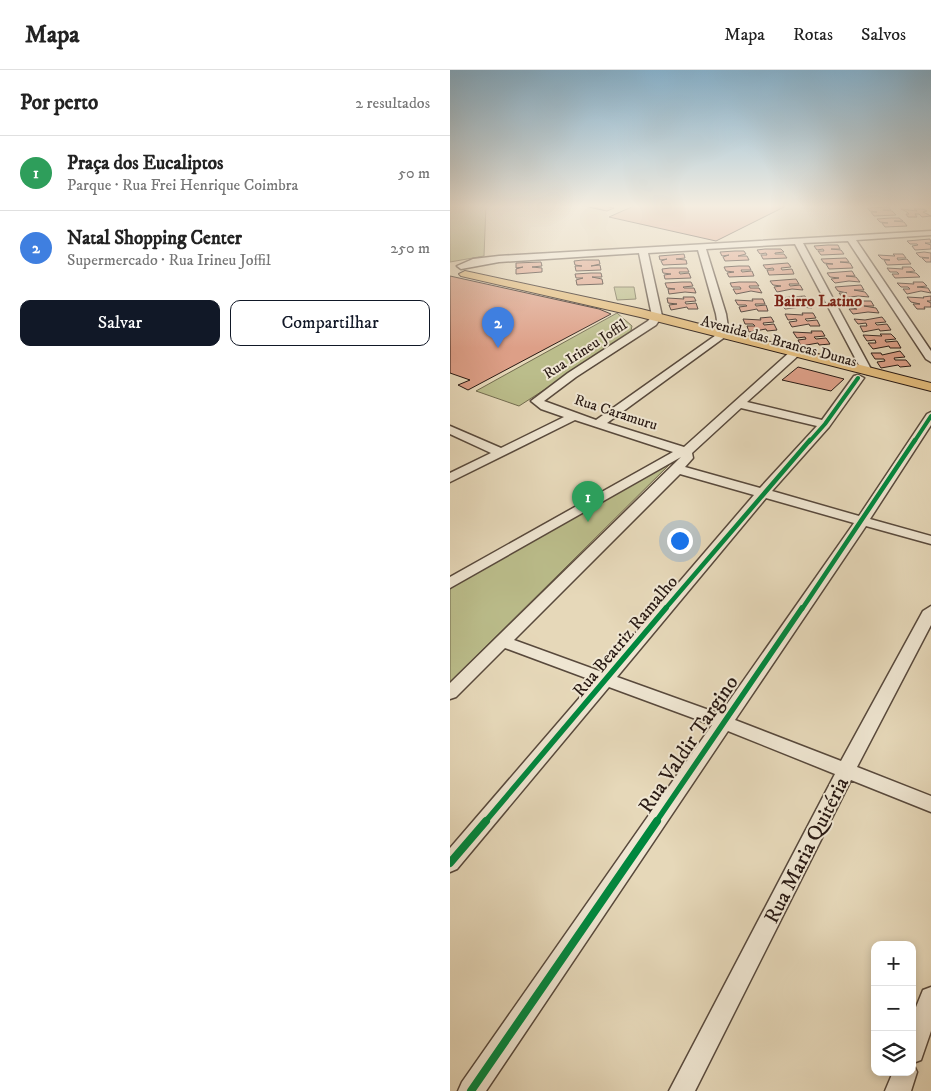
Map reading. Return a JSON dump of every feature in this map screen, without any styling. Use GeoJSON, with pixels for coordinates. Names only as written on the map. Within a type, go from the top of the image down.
{"type":"FeatureCollection","features":[{"type":"Feature","properties":{"kind":"main road","name":"Avenida das Brancas Dunas"},"geometry":{"type":"LineString","coordinates":[[461,269],[655,315],[720,338],[863,375],[931,397]]}},
{"type":"Feature","properties":{"kind":"main road"},"geometry":{"type":"LineString","coordinates":[[626,308],[655,315]]}},
{"type":"Feature","properties":{"kind":"main road","name":"Avenida das Brancas Dunas"},"geometry":{"type":"LineString","coordinates":[[863,375],[931,387]]}},
{"type":"Feature","properties":{"kind":"street"},"geometry":{"type":"LineString","coordinates":[[461,269],[475,261],[598,253]]}},
{"type":"Feature","properties":{"kind":"street"},"geometry":{"type":"LineString","coordinates":[[643,253],[655,315]]}},
{"type":"Feature","properties":{"kind":"street"},"geometry":{"type":"LineString","coordinates":[[598,424],[720,338],[721,314],[703,253]]}},
{"type":"Feature","properties":{"kind":"street"},"geometry":{"type":"LineString","coordinates":[[803,253],[863,375]]}},
{"type":"Feature","properties":{"kind":"street"},"geometry":{"type":"LineString","coordinates":[[860,253],[931,359]]}},
{"type":"Feature","properties":{"kind":"street"},"geometry":{"type":"LineString","coordinates":[[461,269],[507,258]]}},
{"type":"Feature","properties":{"kind":"street","name":"Rua Irineu Joffil"},"geometry":{"type":"LineString","coordinates":[[537,403],[538,398],[655,315]]}},
{"type":"Feature","properties":{"kind":"street"},"geometry":{"type":"LineString","coordinates":[[450,583],[674,455],[686,452],[790,356]]}},
{"type":"Feature","properties":{"kind":"street","name":"Rua Beatriz Ramalho"},"geometry":{"type":"LineString","coordinates":[[450,864],[762,494],[824,424],[863,375]]}},
{"type":"Feature","properties":{"kind":"street","name":"Rua Caramuru"},"geometry":{"type":"LineString","coordinates":[[537,403],[686,452]]}},
{"type":"Feature","properties":{"kind":"street"},"geometry":{"type":"LineString","coordinates":[[739,404],[824,424]]}},
{"type":"Feature","properties":{"kind":"street"},"geometry":{"type":"LineString","coordinates":[[450,478],[575,416]]}},
{"type":"Feature","properties":{"kind":"street","name":"Rua Valdir Targino"},"geometry":{"type":"LineString","coordinates":[[470,1091],[862,521],[931,416]]}},
{"type":"Feature","properties":{"kind":"street"},"geometry":{"type":"LineString","coordinates":[[450,430],[502,453]]}},
{"type":"Feature","properties":{"kind":"street"},"geometry":{"type":"LineString","coordinates":[[450,693],[677,469],[687,458],[686,452]]}},
{"type":"Feature","properties":{"kind":"street"},"geometry":{"type":"LineString","coordinates":[[677,469],[931,540]]}},
{"type":"Feature","properties":{"kind":"street","name":"Rua Maria Quitéria"},"geometry":{"type":"LineString","coordinates":[[682,1091],[882,700],[931,611]]}},
{"type":"Feature","properties":{"kind":"street"},"geometry":{"type":"LineString","coordinates":[[501,642],[607,678],[931,804]]}},
{"type":"Feature","properties":{"kind":"street"},"geometry":{"type":"LineString","coordinates":[[916,1040],[931,998]]}},
{"type":"Feature","properties":{"kind":"street"},"geometry":{"type":"LineString","coordinates":[[898,1091],[904,1076]]}},
{"type":"Feature","properties":{"kind":"green space"},"geometry":{"type":"Polygon","coordinates":[[[450,253],[484,253],[484,256],[450,262],[450,253]]]}},
{"type":"Feature","properties":{"kind":"green space"},"geometry":{"type":"Polygon","coordinates":[[[614,287],[634,287],[636,299],[617,300],[614,287]]]}},
{"type":"Feature","properties":{"kind":"green space"},"geometry":{"type":"Polygon","coordinates":[[[617,313],[632,326],[630,335],[519,406],[476,391],[617,313]]]}},
{"type":"Feature","properties":{"kind":"green space"},"geometry":{"type":"Polygon","coordinates":[[[678,456],[450,682],[450,587],[678,456]]]}},
{"type":"Feature","properties":{"kind":"building"},"geometry":{"type":"Polygon","coordinates":[[[720,253],[745,253],[746,254],[738,256],[747,256],[749,260],[725,261],[723,257],[729,255],[722,256],[720,253]]]}},
{"type":"Feature","properties":{"kind":"building"},"geometry":{"type":"Polygon","coordinates":[[[759,253],[778,253],[775,254],[784,254],[787,258],[763,259],[761,255],[767,255],[766,253],[759,253]]]}},
{"type":"Feature","properties":{"kind":"building"},"geometry":{"type":"Polygon","coordinates":[[[819,253],[844,254],[821,255],[819,253]]]}},
{"type":"Feature","properties":{"kind":"building"},"geometry":{"type":"Polygon","coordinates":[[[916,253],[931,253],[931,262],[926,262],[922,258],[929,258],[920,257],[916,253]]]}},
{"type":"Feature","properties":{"kind":"building"},"geometry":{"type":"Polygon","coordinates":[[[684,254],[685,258],[676,259],[686,260],[687,264],[663,265],[661,261],[667,259],[660,260],[659,256],[684,254]]]}},
{"type":"Feature","properties":{"kind":"building"},"geometry":{"type":"Polygon","coordinates":[[[893,254],[903,254],[906,258],[897,258],[898,260],[907,259],[911,264],[887,265],[884,260],[890,260],[882,259],[878,255],[895,256],[893,254]]]}},
{"type":"Feature","properties":{"kind":"building"},"geometry":{"type":"Polygon","coordinates":[[[846,258],[849,262],[840,262],[850,263],[853,268],[829,269],[826,264],[833,264],[824,263],[821,259],[846,258]]]}},
{"type":"Feature","properties":{"kind":"building"},"geometry":{"type":"Polygon","coordinates":[[[599,260],[600,264],[591,266],[600,265],[601,270],[576,271],[575,266],[582,266],[575,265],[574,261],[599,260]]]}},
{"type":"Feature","properties":{"kind":"building"},"geometry":{"type":"Polygon","coordinates":[[[541,262],[542,266],[532,267],[542,268],[542,272],[516,274],[516,269],[523,267],[516,268],[516,263],[541,262]]]}},
{"type":"Feature","properties":{"kind":"building"},"geometry":{"type":"Polygon","coordinates":[[[788,263],[791,267],[781,268],[782,270],[792,269],[794,274],[769,275],[767,270],[774,270],[773,268],[766,269],[763,265],[788,263]]]}},
{"type":"Feature","properties":{"kind":"building"},"geometry":{"type":"Polygon","coordinates":[[[749,266],[751,270],[741,270],[742,272],[752,271],[754,276],[729,277],[727,273],[734,272],[726,271],[724,267],[749,266]]]}},
{"type":"Feature","properties":{"kind":"building"},"geometry":{"type":"Polygon","coordinates":[[[902,267],[911,267],[915,271],[906,272],[916,273],[920,277],[895,278],[892,274],[899,274],[897,272],[890,272],[887,268],[903,269],[902,267]]]}},
{"type":"Feature","properties":{"kind":"building"},"geometry":{"type":"Polygon","coordinates":[[[687,268],[689,272],[679,272],[680,274],[689,273],[691,278],[665,279],[664,275],[671,274],[663,273],[662,269],[687,268]]]}},
{"type":"Feature","properties":{"kind":"building"},"geometry":{"type":"Polygon","coordinates":[[[852,271],[855,276],[846,276],[856,277],[860,282],[835,283],[831,279],[839,278],[830,277],[827,273],[852,271]]]}},
{"type":"Feature","properties":{"kind":"building"},"geometry":{"type":"Polygon","coordinates":[[[601,273],[602,277],[592,277],[602,279],[603,284],[577,285],[576,280],[583,278],[576,278],[575,274],[601,273]]]}},
{"type":"Feature","properties":{"kind":"building"},"geometry":{"type":"Polygon","coordinates":[[[450,276],[599,309],[611,314],[468,390],[458,385],[470,380],[450,373],[450,276]]]}},
{"type":"Feature","properties":{"kind":"building"},"geometry":{"type":"Polygon","coordinates":[[[796,279],[799,284],[789,284],[790,286],[800,285],[803,290],[792,289],[777,292],[774,287],[781,286],[773,285],[770,281],[796,279]]]}},
{"type":"Feature","properties":{"kind":"building"},"geometry":{"type":"Polygon","coordinates":[[[691,282],[693,286],[683,287],[694,288],[696,293],[669,294],[668,289],[675,289],[667,288],[665,283],[691,282]]]}},
{"type":"Feature","properties":{"kind":"building"},"geometry":{"type":"Polygon","coordinates":[[[756,282],[759,286],[749,286],[750,288],[759,288],[762,293],[751,291],[736,294],[733,289],[741,289],[740,287],[732,287],[730,283],[756,282]]]}},
{"type":"Feature","properties":{"kind":"building"},"geometry":{"type":"Polygon","coordinates":[[[913,282],[923,282],[927,286],[917,287],[928,288],[931,293],[921,291],[907,294],[903,289],[910,289],[908,287],[901,287],[897,283],[914,284],[913,282]]]}},
{"type":"Feature","properties":{"kind":"building"},"geometry":{"type":"Polygon","coordinates":[[[861,285],[864,290],[854,290],[865,292],[869,297],[843,298],[839,293],[847,293],[838,291],[835,287],[861,285]]]}},
{"type":"Feature","properties":{"kind":"building"},"geometry":{"type":"Polygon","coordinates":[[[805,296],[808,301],[798,301],[799,303],[809,303],[812,308],[785,309],[782,304],[790,304],[781,302],[778,298],[805,296]]]}},
{"type":"Feature","properties":{"kind":"building"},"geometry":{"type":"Polygon","coordinates":[[[931,296],[931,301],[927,301],[931,303],[931,307],[924,307],[925,309],[917,309],[913,304],[920,304],[911,302],[907,297],[924,298],[931,296]]]}},
{"type":"Feature","properties":{"kind":"building"},"geometry":{"type":"Polygon","coordinates":[[[683,297],[694,297],[696,301],[685,302],[686,304],[696,303],[698,309],[688,309],[687,307],[671,310],[669,305],[677,304],[668,303],[667,298],[684,299],[683,297]]]}},
{"type":"Feature","properties":{"kind":"building"},"geometry":{"type":"Polygon","coordinates":[[[752,299],[763,299],[765,304],[755,304],[756,306],[766,305],[768,311],[758,311],[757,309],[741,312],[739,307],[747,306],[738,305],[735,300],[753,301],[752,299]]]}},
{"type":"Feature","properties":{"kind":"building"},"geometry":{"type":"Polygon","coordinates":[[[861,301],[871,301],[874,306],[864,306],[876,308],[879,313],[853,314],[849,309],[857,309],[847,307],[844,302],[862,303],[861,301]]]}},
{"type":"Feature","properties":{"kind":"building"},"geometry":{"type":"Polygon","coordinates":[[[802,313],[813,313],[816,318],[805,319],[807,321],[817,320],[820,326],[810,326],[809,324],[792,327],[789,322],[797,321],[796,319],[788,320],[785,314],[803,315],[802,313]]]}},
{"type":"Feature","properties":{"kind":"building"},"geometry":{"type":"Polygon","coordinates":[[[771,317],[774,322],[763,323],[764,325],[774,324],[777,330],[767,331],[766,329],[749,332],[747,326],[755,326],[753,324],[745,324],[743,319],[761,320],[760,318],[771,317]]]}},
{"type":"Feature","properties":{"kind":"building"},"geometry":{"type":"Polygon","coordinates":[[[882,317],[886,322],[875,323],[877,325],[887,324],[891,330],[880,331],[879,329],[863,332],[860,326],[867,326],[866,323],[858,324],[854,319],[865,320],[882,317]]]}},
{"type":"Feature","properties":{"kind":"building"},"geometry":{"type":"Polygon","coordinates":[[[811,331],[822,331],[825,336],[814,337],[816,339],[826,338],[830,344],[819,345],[818,343],[801,346],[798,340],[806,339],[805,337],[797,338],[793,332],[812,333],[811,331]]]}},
{"type":"Feature","properties":{"kind":"building"},"geometry":{"type":"Polygon","coordinates":[[[880,334],[891,334],[896,339],[885,340],[886,342],[897,341],[901,348],[890,348],[889,346],[873,349],[868,343],[876,343],[875,340],[867,341],[863,335],[882,336],[880,334]]]}},
{"type":"Feature","properties":{"kind":"building"},"geometry":{"type":"Polygon","coordinates":[[[900,351],[905,357],[894,358],[895,360],[906,360],[911,366],[900,367],[898,365],[881,368],[877,362],[885,361],[884,359],[875,359],[871,353],[881,353],[882,355],[900,351]]]}},
{"type":"Feature","properties":{"kind":"building"},"geometry":{"type":"Polygon","coordinates":[[[798,367],[844,379],[831,391],[782,380],[798,367]]]}},
{"type":"Feature","properties":{"kind":"cycle path"},"geometry":{"type":"LineString","coordinates":[[450,863],[762,494],[825,424],[858,378]]}},
{"type":"Feature","properties":{"kind":"cycle path"},"geometry":{"type":"LineString","coordinates":[[471,1091],[862,521],[931,416]]}},
{"type":"Feature","properties":{"kind":"place","name":"Natal Shopping Center"},"geometry":{"type":"Point","coordinates":[498,348]}},
{"type":"Feature","properties":{"kind":"place","name":"Praça dos Eucaliptos"},"geometry":{"type":"Point","coordinates":[588,522]}},
{"type":"Feature","properties":{"kind":"district","name":"Bairro Latino"},"geometry":{"type":"Point","coordinates":[818,300]}}]}
